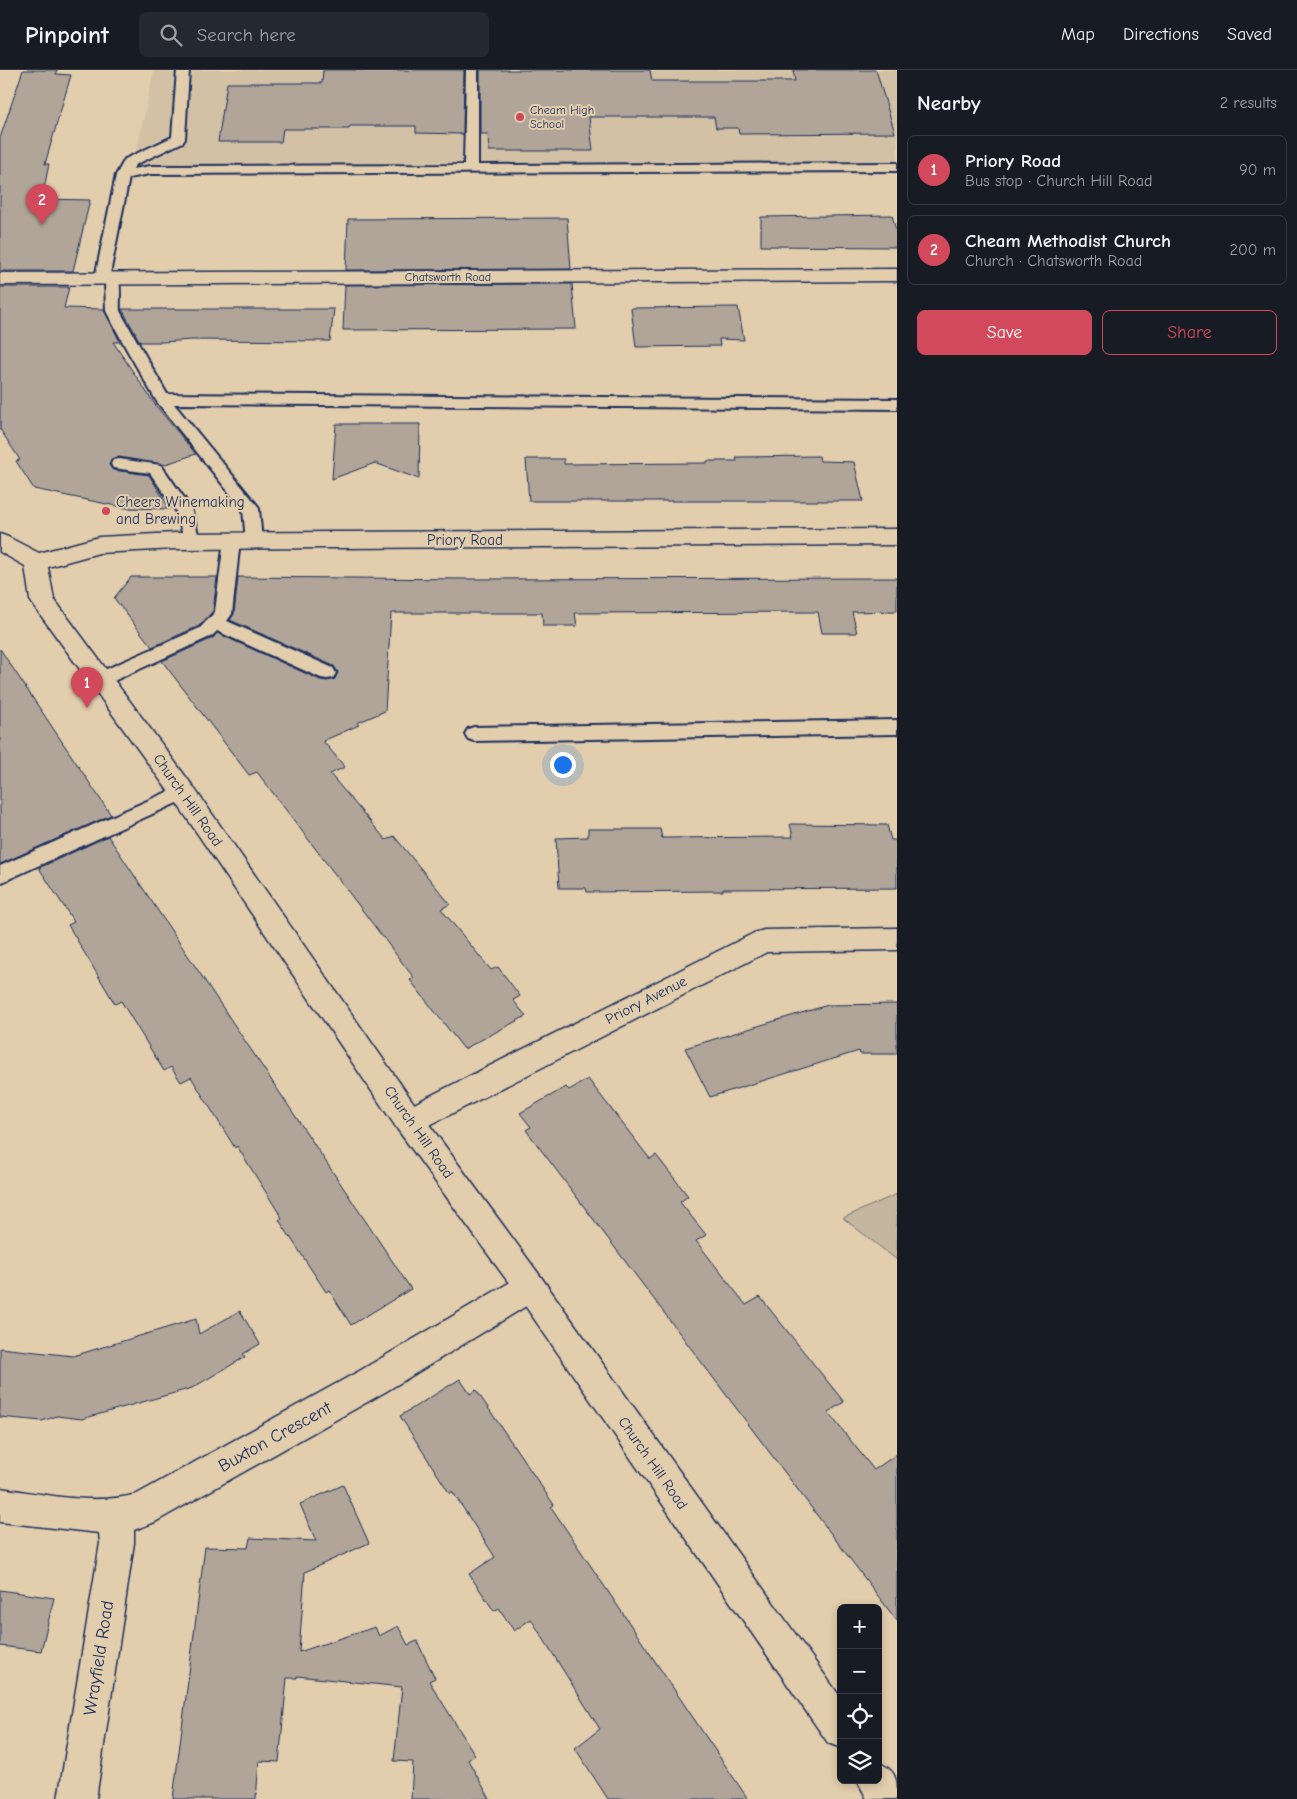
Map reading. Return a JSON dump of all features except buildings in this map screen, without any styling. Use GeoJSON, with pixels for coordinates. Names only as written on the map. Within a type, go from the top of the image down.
{"type":"FeatureCollection","features":[{"type":"Feature","properties":{"kind":"street","name":"Chatsworth Road"},"geometry":{"type":"LineString","coordinates":[[0,278],[897,275]]}},
{"type":"Feature","properties":{"kind":"street","name":"Priory Road"},"geometry":{"type":"LineString","coordinates":[[36,562],[99,545],[192,541],[897,538]]}},
{"type":"Feature","properties":{"kind":"street"},"geometry":{"type":"LineString","coordinates":[[0,542],[36,562]]}},
{"type":"Feature","properties":{"kind":"street","name":"Church Hill Road"},"geometry":{"type":"LineString","coordinates":[[36,562],[42,600],[183,792],[409,1121],[530,1287],[837,1724]]}},
{"type":"Feature","properties":{"kind":"street","name":"Priory Avenue"},"geometry":{"type":"LineString","coordinates":[[409,1121],[764,941],[897,939]]}},
{"type":"Feature","properties":{"kind":"street","name":"Buxton Crescent"},"geometry":{"type":"LineString","coordinates":[[0,1505],[70,1514],[116,1517],[143,1510],[373,1382],[530,1287]]}},
{"type":"Feature","properties":{"kind":"street","name":"Wrayfield Road"},"geometry":{"type":"LineString","coordinates":[[77,1799],[117,1543],[116,1517]]}},
{"type":"Feature","properties":{"kind":"street"},"geometry":{"type":"LineString","coordinates":[[879,1784],[889,1799]]}},
{"type":"Feature","properties":{"kind":"lane"},"geometry":{"type":"LineString","coordinates":[[183,70],[178,138],[130,162],[123,175],[108,278],[111,298],[113,310],[162,399],[251,509],[254,540]]}},
{"type":"Feature","properties":{"kind":"lane"},"geometry":{"type":"LineString","coordinates":[[471,168],[472,70]]}},
{"type":"Feature","properties":{"kind":"lane"},"geometry":{"type":"LineString","coordinates":[[123,175],[150,170],[897,167]]}},
{"type":"Feature","properties":{"kind":"lane"},"geometry":{"type":"LineString","coordinates":[[162,399],[897,404]]}},
{"type":"Feature","properties":{"kind":"lane"},"geometry":{"type":"LineString","coordinates":[[119,464],[155,469],[183,508],[192,541]]}},
{"type":"Feature","properties":{"kind":"lane"},"geometry":{"type":"LineString","coordinates":[[101,679],[206,632],[216,623],[223,614],[232,540]]}},
{"type":"Feature","properties":{"kind":"lane"},"geometry":{"type":"LineString","coordinates":[[216,623],[327,673]]}},
{"type":"Feature","properties":{"kind":"lane"},"geometry":{"type":"LineString","coordinates":[[474,734],[897,727]]}},
{"type":"Feature","properties":{"kind":"lane"},"geometry":{"type":"LineString","coordinates":[[0,875],[183,792]]}},
{"type":"Feature","properties":{"kind":"shaded area","name":"Cheam High School"},"geometry":{"type":"Polygon","coordinates":[[[154,70],[897,70],[897,165],[133,168],[154,70]]]}},
{"type":"Feature","properties":{"kind":"shaded area"},"geometry":{"type":"Polygon","coordinates":[[[897,1194],[897,1260],[843,1218],[897,1194]]]}},
{"type":"Feature","properties":{"kind":"place","name":"Cheam High School"},"geometry":{"type":"Point","coordinates":[520,117]}},
{"type":"Feature","properties":{"kind":"place","name":"Cheam Methodist Church"},"geometry":{"type":"Point","coordinates":[42,225]}},
{"type":"Feature","properties":{"kind":"place","name":"Cheers Winemaking and Brewing"},"geometry":{"type":"Point","coordinates":[106,511]}},
{"type":"Feature","properties":{"kind":"place","name":"Priory Road"},"geometry":{"type":"Point","coordinates":[87,708]}}]}
